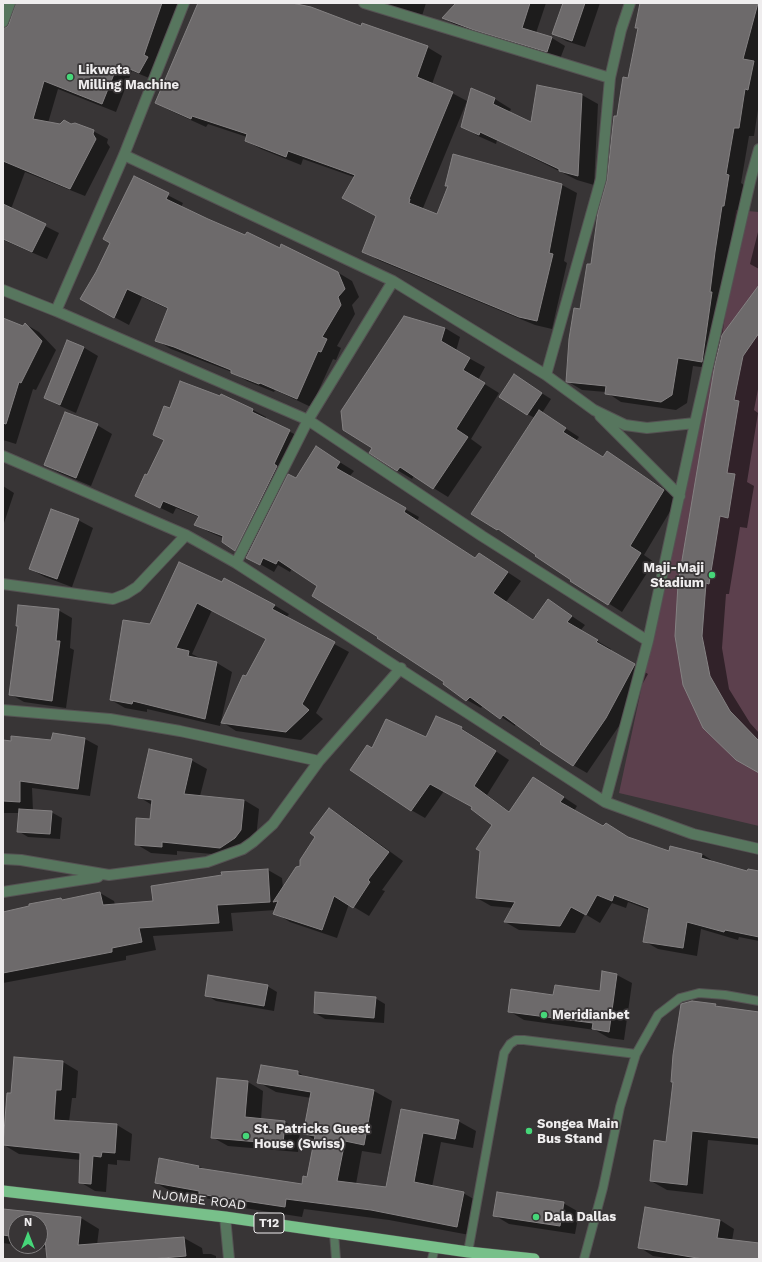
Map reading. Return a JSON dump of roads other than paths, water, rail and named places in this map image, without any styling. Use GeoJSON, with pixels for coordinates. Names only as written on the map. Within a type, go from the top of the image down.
{"type":"FeatureCollection","features":[{"type":"Feature","properties":{"kind":"highway","name":"NJOMBE ROAD"},"geometry":{"type":"LineString","coordinates":[[3,1191],[225,1217],[487,1256],[534,1259]]}},
{"type":"Feature","properties":{"kind":"street"},"geometry":{"type":"LineString","coordinates":[[3,22],[10,3]]}},
{"type":"Feature","properties":{"kind":"street"},"geometry":{"type":"LineString","coordinates":[[56,311],[124,155],[184,3]]}},
{"type":"Feature","properties":{"kind":"street"},"geometry":{"type":"LineString","coordinates":[[364,3],[610,78]]}},
{"type":"Feature","properties":{"kind":"street"},"geometry":{"type":"LineString","coordinates":[[546,375],[601,179],[610,78],[621,30],[630,3]]}},
{"type":"Feature","properties":{"kind":"street"},"geometry":{"type":"LineString","coordinates":[[605,802],[648,641],[695,423],[759,150]]}},
{"type":"Feature","properties":{"kind":"street"},"geometry":{"type":"LineString","coordinates":[[124,155],[393,281],[546,375],[594,410],[680,496]]}},
{"type":"Feature","properties":{"kind":"street"},"geometry":{"type":"LineString","coordinates":[[236,562],[308,420],[393,281]]}},
{"type":"Feature","properties":{"kind":"street"},"geometry":{"type":"LineString","coordinates":[[3,290],[56,311],[308,420],[482,536],[648,641]]}},
{"type":"Feature","properties":{"kind":"street"},"geometry":{"type":"LineString","coordinates":[[594,410],[624,425],[647,428],[695,423]]}},
{"type":"Feature","properties":{"kind":"street"},"geometry":{"type":"LineString","coordinates":[[3,456],[186,535],[236,562],[605,802],[693,834],[759,850]]}},
{"type":"Feature","properties":{"kind":"street"},"geometry":{"type":"LineString","coordinates":[[3,584],[113,599],[126,594],[137,587],[186,535]]}},
{"type":"Feature","properties":{"kind":"street"},"geometry":{"type":"LineString","coordinates":[[3,892],[109,875],[207,862],[243,849],[273,824],[319,761],[400,668]]}},
{"type":"Feature","properties":{"kind":"street"},"geometry":{"type":"LineString","coordinates":[[3,710],[110,719],[180,731],[319,761]]}},
{"type":"Feature","properties":{"kind":"street"},"geometry":{"type":"LineString","coordinates":[[3,859],[21,860],[109,875]]}},
{"type":"Feature","properties":{"kind":"street"},"geometry":{"type":"LineString","coordinates":[[225,1217],[229,1259]]}},
{"type":"Feature","properties":{"kind":"lane"},"geometry":{"type":"LineString","coordinates":[[584,1259],[603,1188],[620,1107],[636,1054],[658,1015],[680,998],[699,993],[725,995],[759,1001]]}},
{"type":"Feature","properties":{"kind":"lane"},"geometry":{"type":"LineString","coordinates":[[468,1252],[504,1053],[510,1044],[516,1040],[524,1040],[636,1054]]}},
{"type":"Feature","properties":{"kind":"lane"},"geometry":{"type":"LineString","coordinates":[[334,1233],[336,1259]]}},
{"type":"Feature","properties":{"kind":"lane"},"geometry":{"type":"LineString","coordinates":[[432,1259],[434,1247]]}},
{"type":"Feature","properties":{"kind":"place","name":"Likwata Milling Machine"},"geometry":{"type":"Point","coordinates":[70,77]}},
{"type":"Feature","properties":{"kind":"place","name":"Maji-Maji Stadium"},"geometry":{"type":"Point","coordinates":[712,575]}},
{"type":"Feature","properties":{"kind":"place","name":"Meridianbet"},"geometry":{"type":"Point","coordinates":[544,1015]}},
{"type":"Feature","properties":{"kind":"place","name":"Songea Main Bus Stand"},"geometry":{"type":"Point","coordinates":[529,1131]}},
{"type":"Feature","properties":{"kind":"place","name":"St. Patricks Guest House (Swiss)"},"geometry":{"type":"Point","coordinates":[246,1136]}},
{"type":"Feature","properties":{"kind":"place","name":"Dala Dallas"},"geometry":{"type":"Point","coordinates":[536,1217]}}]}
